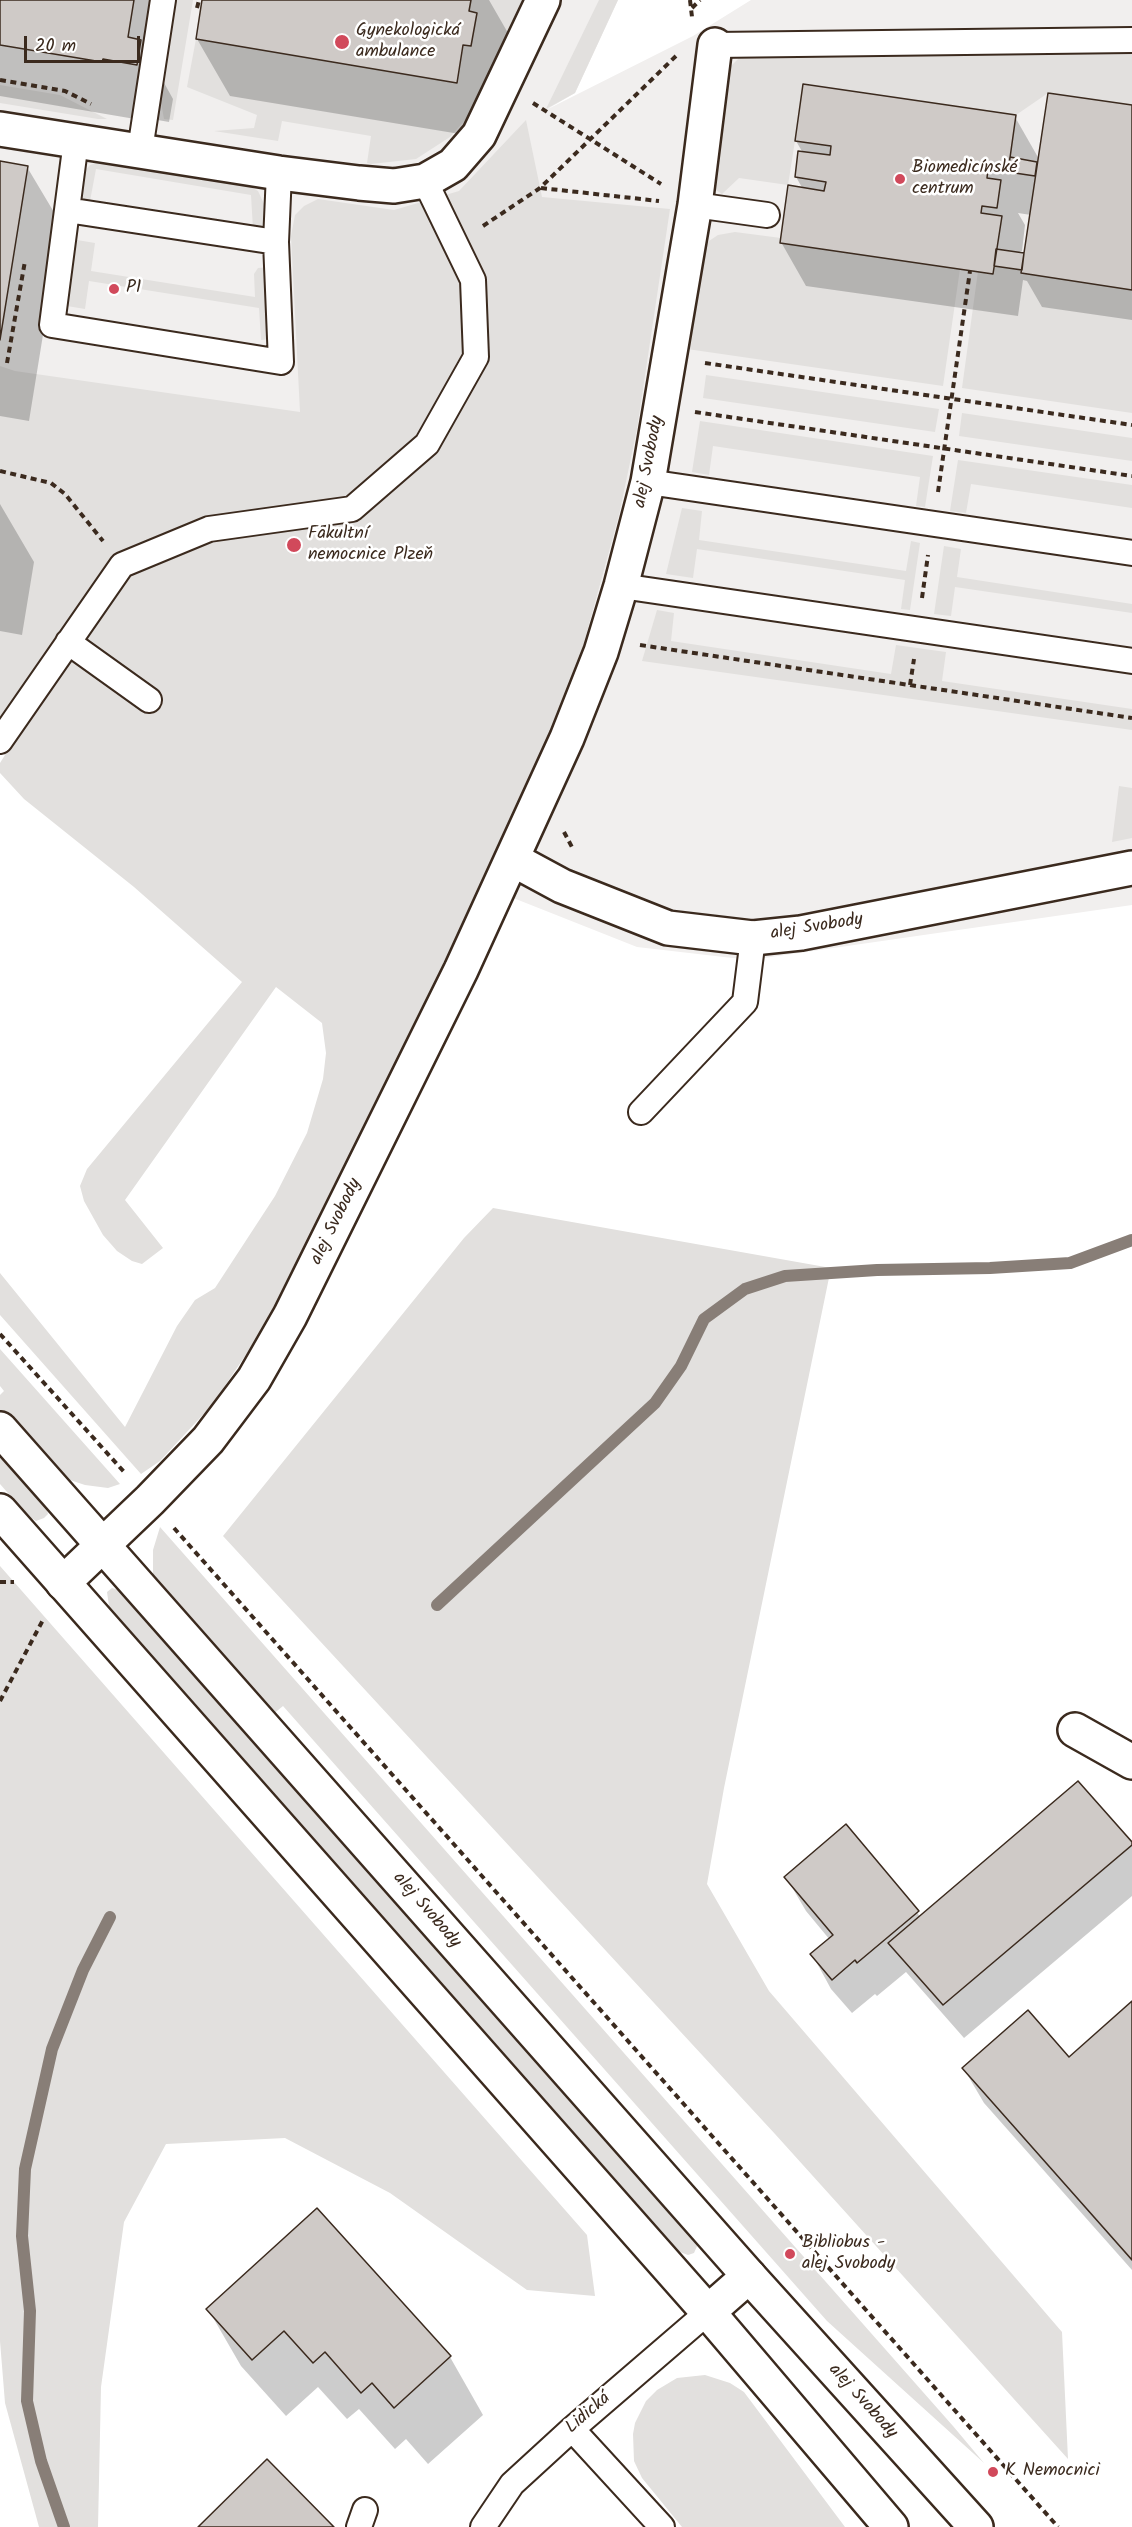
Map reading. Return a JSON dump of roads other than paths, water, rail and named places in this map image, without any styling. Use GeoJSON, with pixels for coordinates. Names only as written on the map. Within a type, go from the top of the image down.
{"type":"FeatureCollection","features":[{"type":"Feature","properties":{"kind":"street"},"geometry":{"type":"LineString","coordinates":[[0,129],[279,173],[394,186],[425,181],[453,165],[479,135],[543,0]]}},
{"type":"Feature","properties":{"kind":"street","name":"alej Svobody"},"geometry":{"type":"LineString","coordinates":[[63,1583],[104,1546],[208,1440],[254,1379],[290,1316],[456,980],[567,738],[601,652],[648,482],[694,205],[715,45]]}},
{"type":"Feature","properties":{"kind":"street","name":"alej Svobody"},"geometry":{"type":"LineString","coordinates":[[512,859],[562,886],[668,928],[753,938],[801,933],[1132,868]]}},
{"type":"Feature","properties":{"kind":"street","name":"alej Svobody"},"geometry":{"type":"LineString","coordinates":[[0,1429],[749,2276],[976,2527]]}},
{"type":"Feature","properties":{"kind":"street"},"geometry":{"type":"LineString","coordinates":[[0,1511],[708,2312],[891,2527]]}},
{"type":"Feature","properties":{"kind":"street"},"geometry":{"type":"LineString","coordinates":[[1075,1730],[1132,1762]]}},
{"type":"Feature","properties":{"kind":"street"},"geometry":{"type":"LineString","coordinates":[[708,2312],[749,2276]]}},
{"type":"Feature","properties":{"kind":"lane"},"geometry":{"type":"LineString","coordinates":[[140,150],[163,0]]}},
{"type":"Feature","properties":{"kind":"lane"},"geometry":{"type":"LineString","coordinates":[[715,45],[1132,40]]}},
{"type":"Feature","properties":{"kind":"lane"},"geometry":{"type":"LineString","coordinates":[[76,141],[52,325],[281,362],[276,242],[279,173]]}},
{"type":"Feature","properties":{"kind":"lane"},"geometry":{"type":"LineString","coordinates":[[0,741],[122,565],[209,529],[352,509],[427,444],[476,357],[473,280],[425,181]]}},
{"type":"Feature","properties":{"kind":"lane"},"geometry":{"type":"LineString","coordinates":[[694,205],[767,215]]}},
{"type":"Feature","properties":{"kind":"lane"},"geometry":{"type":"LineString","coordinates":[[67,210],[276,242]]}},
{"type":"Feature","properties":{"kind":"lane"},"geometry":{"type":"LineString","coordinates":[[648,482],[1132,554]]}},
{"type":"Feature","properties":{"kind":"lane"},"geometry":{"type":"LineString","coordinates":[[621,586],[1132,661]]}},
{"type":"Feature","properties":{"kind":"lane"},"geometry":{"type":"LineString","coordinates":[[68,642],[149,700]]}},
{"type":"Feature","properties":{"kind":"lane"},"geometry":{"type":"LineString","coordinates":[[641,1112],[745,1002],[753,938]]}},
{"type":"Feature","properties":{"kind":"lane","name":"Lidická"},"geometry":{"type":"LineString","coordinates":[[483,2527],[512,2484],[708,2312]]}},
{"type":"Feature","properties":{"kind":"lane"},"geometry":{"type":"LineString","coordinates":[[572,2429],[662,2527]]}},
{"type":"Feature","properties":{"kind":"waterway"},"geometry":{"type":"LineString","coordinates":[[437,1605],[655,1403],[681,1366],[704,1319],[745,1289],[785,1276],[877,1270],[990,1268],[1070,1263],[1132,1240]]}},
{"type":"Feature","properties":{"kind":"waterway"},"geometry":{"type":"LineString","coordinates":[[64,2527],[41,2461],[27,2401],[30,2311],[22,2236],[25,2169],[52,2049],[83,1970],[110,1917]]}},
{"type":"Feature","properties":{"kind":"place","name":"Gynekologická ambulance"},"geometry":{"type":"Point","coordinates":[342,42]}},
{"type":"Feature","properties":{"kind":"place","name":"Biomedicínské centrum"},"geometry":{"type":"Point","coordinates":[900,179]}},
{"type":"Feature","properties":{"kind":"place","name":"P1"},"geometry":{"type":"Point","coordinates":[114,289]}},
{"type":"Feature","properties":{"kind":"place","name":"Fakultní nemocnice Plzeň"},"geometry":{"type":"Point","coordinates":[294,545]}},
{"type":"Feature","properties":{"kind":"place","name":"Bibliobus - alej Svobody"},"geometry":{"type":"Point","coordinates":[790,2254]}},
{"type":"Feature","properties":{"kind":"place","name":"K Nemocnici"},"geometry":{"type":"Point","coordinates":[993,2472]}}]}
